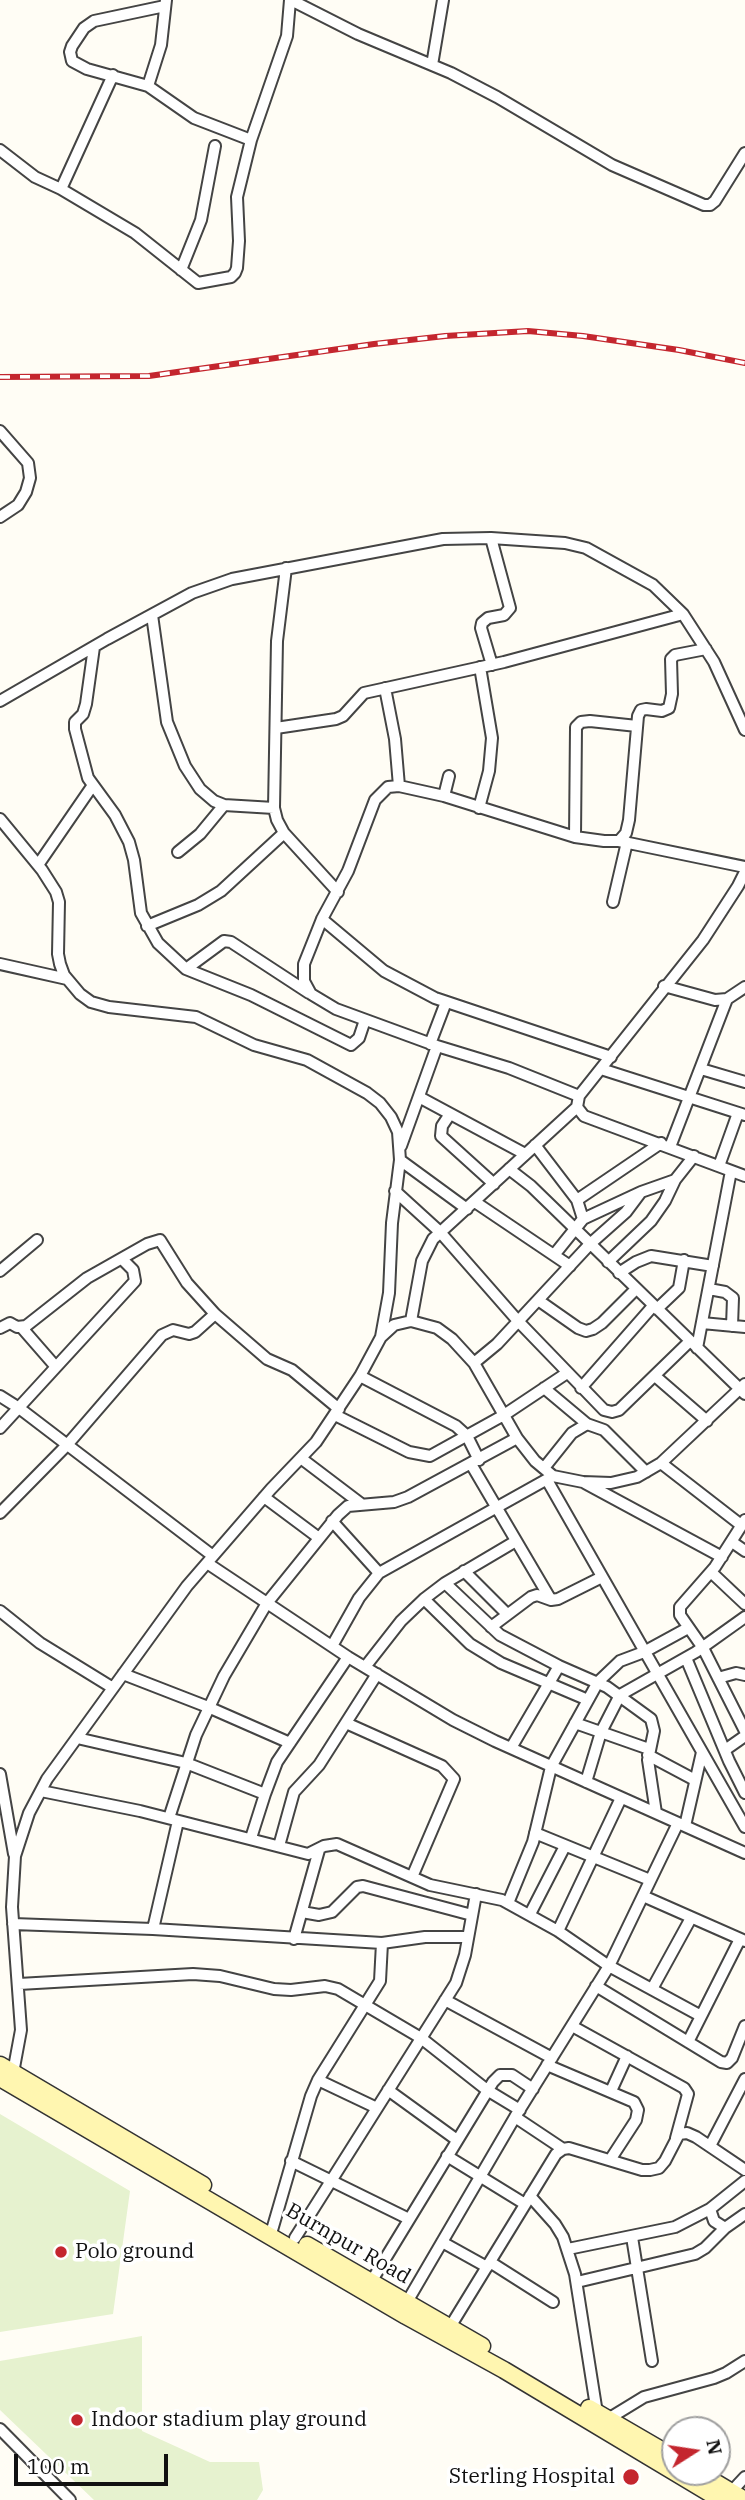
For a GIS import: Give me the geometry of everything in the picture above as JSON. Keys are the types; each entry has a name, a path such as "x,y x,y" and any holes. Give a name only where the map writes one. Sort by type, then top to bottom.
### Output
{"street":[{"path":"0,150 34,177 61,189 135,233 198,283 226,279 235,273 239,241 236,205 251,140 287,36 290,0 497,97 612,165 704,205 715,201 744,158"},
{"path":"432,65 443,0"},
{"path":"148,86 159,55 166,3 104,17 84,28 72,46 72,61 87,69 148,86 194,118 251,140"},
{"path":"61,189 113,75"},
{"path":"181,270 201,219 215,146"},
{"path":"0,431 28,463 30,478 18,505 0,517"},
{"path":"479,808 489,771 492,738 481,628 488,618 504,615 510,608 491,538"},
{"path":"0,701 192,593 232,579 443,539 491,538 565,543 586,548 653,585 683,614 706,649 745,730"},
{"path":"286,568 277,641 274,808 284,833 338,891"},
{"path":"276,728 336,719 343,716 364,693 486,666 683,614"},
{"path":"152,615 167,722 184,766 200,789 224,805 274,808"},
{"path":"94,647 86,704 83,714 75,722 81,759 93,785 115,815 129,842 134,860 138,899 147,926 158,943 186,969 251,995 351,1045 359,1038 365,1020"},
{"path":"613,902 629,820 637,726 641,710 662,711 669,708 672,703 671,659 675,655 706,649"},
{"path":"386,688 395,739 399,786"},
{"path":"575,837 576,727 581,722 590,721 637,726"},
{"path":"444,796 449,776"},
{"path":"38,865 93,785"},
{"path":"311,994 304,981 304,964 322,919 338,891 375,800 388,787 399,786 444,796 575,837 623,842 745,869 742,887 578,1101 494,1184 440,1232 427,1248 422,1261 411,1321"},
{"path":"178,852 200,834 224,805"},
{"path":"0,819 57,892 60,923 58,954 67,979 91,1002 196,1017 254,1045 286,1053 324,1068 380,1103 398,1132 400,1155 471,1205 570,1266"},
{"path":"147,926 198,905 221,891 284,833"},
{"path":"322,919 384,971 446,1002 611,1057"},
{"path":"186,969 224,941 231,942 336,1009 434,1045 509,1068 578,1101 584,1116 745,1176"},
{"path":"0,964 67,979"},
{"path":"664,986 715,1000 727,999 745,987"},
{"path":"577,1200 666,1145 690,1098 727,999"},
{"path":"15,1856 29,1813 77,1738 187,1586 264,1497 302,1459 337,1412 381,1336 389,1293 391,1232 400,1155 446,1002"},
{"path":"601,1069 743,1114 719,1166"},
{"path":"701,1069 745,1082"},
{"path":"419,1097 525,1154"},
{"path":"450,1114 442,1126 441,1136 494,1184"},
{"path":"535,1145 577,1200 583,1219"},
{"path":"608,1262 651,1221 675,1180 694,1156"},
{"path":"509,1169 531,1186 655,1308 743,1389 661,1463 637,1477 611,1483 583,1482 548,1475"},
{"path":"395,1191 440,1232 581,1388 604,1410 612,1412 619,1410 694,1344 702,1323 731,1171"},
{"path":"554,1255 583,1219 641,1192 675,1180"},
{"path":"474,1363 518,1321 590,1244 626,1212 641,1192"},
{"path":"0,1271 37,1240"},
{"path":"22,1328 75,1287 147,1244 160,1240 187,1283 215,1314 267,1359 292,1370 337,1412 395,1446 419,1456 430,1456 442,1451 504,1415 567,1373"},
{"path":"619,1273 651,1255 713,1266"},
{"path":"0,1428 135,1282 133,1270 122,1259"},
{"path":"581,1388 655,1308 679,1288 684,1260"},
{"path":"538,1300 586,1331 602,1323 636,1289"},
{"path":"709,1289 725,1292 733,1298 732,1326"},
{"path":"0,1513 67,1445 162,1335 173,1330 189,1334 195,1332 215,1314"},
{"path":"381,1336 394,1325 411,1321 437,1328 452,1339 474,1363 517,1438 548,1475 602,1577 745,1827"},
{"path":"0,1328 10,1323 22,1328 56,1367"},
{"path":"702,1323 745,1327"},
{"path":"360,1376 444,1419 467,1436 475,1462 497,1508 551,1600"},
{"path":"655,1376 707,1421"},
{"path":"544,1388 587,1424 604,1430 646,1472"},
{"path":"0,1396 67,1445 267,1603 348,1657 453,1720 551,1767 745,1853"},
{"path":"332,1646 359,1598 379,1573 497,1508 548,1475 572,1433 587,1424"},
{"path":"153,1928 186,1763 208,1707 267,1603 332,1521 348,1506 394,1502 408,1497 517,1438"},
{"path":"302,1459 360,1503"},
{"path":"661,1463 743,1523 722,1557 680,1608 680,1615 703,1648 744,1737 724,1750"},
{"path":"583,1482 722,1557"},
{"path":"264,1497 318,1538"},
{"path":"332,1521 379,1573"},
{"path":"365,1667 401,1622 424,1599 445,1583 516,1541"},
{"path":"732,1542 745,1551"},
{"path":"464,1572 507,1615"},
{"path":"710,1572 745,1604"},
{"path":"491,1627 531,1597 537,1595 551,1600 566,1596 602,1577"},
{"path":"445,1583 491,1627 516,1644 598,1682 651,1719 654,1731 649,1752 656,1813"},
{"path":"424,1599 470,1644 501,1663 588,1700"},
{"path":"0,1611 40,1643 113,1688"},
{"path":"586,1782 601,1732 620,1695 703,1648 745,1617"},
{"path":"508,1903 535,1833 551,1767 598,1682 620,1661 644,1652 688,1628"},
{"path":"251,1838 277,1762 348,1657"},
{"path":"686,1658 745,1793"},
{"path":"511,1748 559,1665"},
{"path":"718,1678 736,1673 745,1675"},
{"path":"123,1674 290,1742"},
{"path":"279,1846 294,1792 319,1765 377,1674"},
{"path":"346,1723 442,1766 454,1779 412,1877"},
{"path":"575,1723 649,1752 695,1780"},
{"path":"77,1738 186,1763 265,1794"},
{"path":"407,2302 517,2114 609,1966 650,1880 682,1825 702,1752"},
{"path":"0,1774 15,1856 12,1907 22,2030 4,2072 273,2232 406,2316 732,2497"},
{"path":"41,1791 251,1838 308,1854 324,1846 337,1844 442,1889 488,1895 530,1914 609,1966 701,2016"},
{"path":"558,1931 621,1798"},
{"path":"535,1833 650,1880"},
{"path":"530,1914 565,1846"},
{"path":"294,1939 319,1850"},
{"path":"302,1912 319,1915 332,1912 357,1887 363,1886 472,1915"},
{"path":"295,2238 445,2000 461,1970 476,1894"},
{"path":"643,1896 742,1940 688,2042"},
{"path":"652,1990 691,1918"},
{"path":"13,1924 153,1928 382,1943 425,1937 468,1937"},
{"path":"273,2232 304,2114 318,2080 380,1982 382,1943"},
{"path":"19,1984 193,1974 220,1976 274,1989 325,1986 338,1989 421,2038 563,2149"},
{"path":"596,1986 721,2062 727,2063 732,2058 745,2026"},
{"path":"445,2000 550,2061 634,2102 638,2110 636,2120 610,2160"},
{"path":"450,2327 556,2154 569,2148 642,2170 659,2168 676,2138 688,2094 684,2088 572,2026"},
{"path":"611,2091 627,2056"},
{"path":"732,2058 745,2064"},
{"path":"371,2282 488,2090 500,2075 512,2076 533,2089"},
{"path":"710,2146 745,2079"},
{"path":"318,2080 377,2108"},
{"path":"388,2090 457,2140"},
{"path":"676,2138 687,2133 745,2170"},
{"path":"447,2156 527,2200 555,2224 568,2249 577,2282 603,2416 644,2397 714,2378 745,2361"},
{"path":"291,2161 409,2219"},
{"path":"568,2249 675,2227 710,2209 745,2181"},
{"path":"710,2209 714,2221 725,2228"},
{"path":"577,2282 695,2254 745,2214"},
{"name":"Burnpur Road","path":"273,2232 295,2238 661,2451"},
{"path":"632,2236 652,2361"},
{"path":"442,2242 489,2264 553,2302"},
{"path":"0,2429 70,2500"},
{"path":"732,2497 745,2477"},
{"path":"717,2486 732,2497"}],"green space":[{"name":"Polo ground","path":"0,2114 130,2191 113,2314 0,2332"},
{"name":"Indoor stadium play ground","path":"142,2336 142,2431 210,2462 259,2462 263,2490 257,2500 94,2500 0,2410 0,2361"}],"railway":[{"path":"0,377 149,376 374,344 528,331 679,350 745,363"}],"place":[{"name":"Polo ground","path":"61,2252"},
{"name":"Indoor stadium play ground","path":"77,2420"},
{"name":"Sterling Hospital","path":"631,2477"}]}
